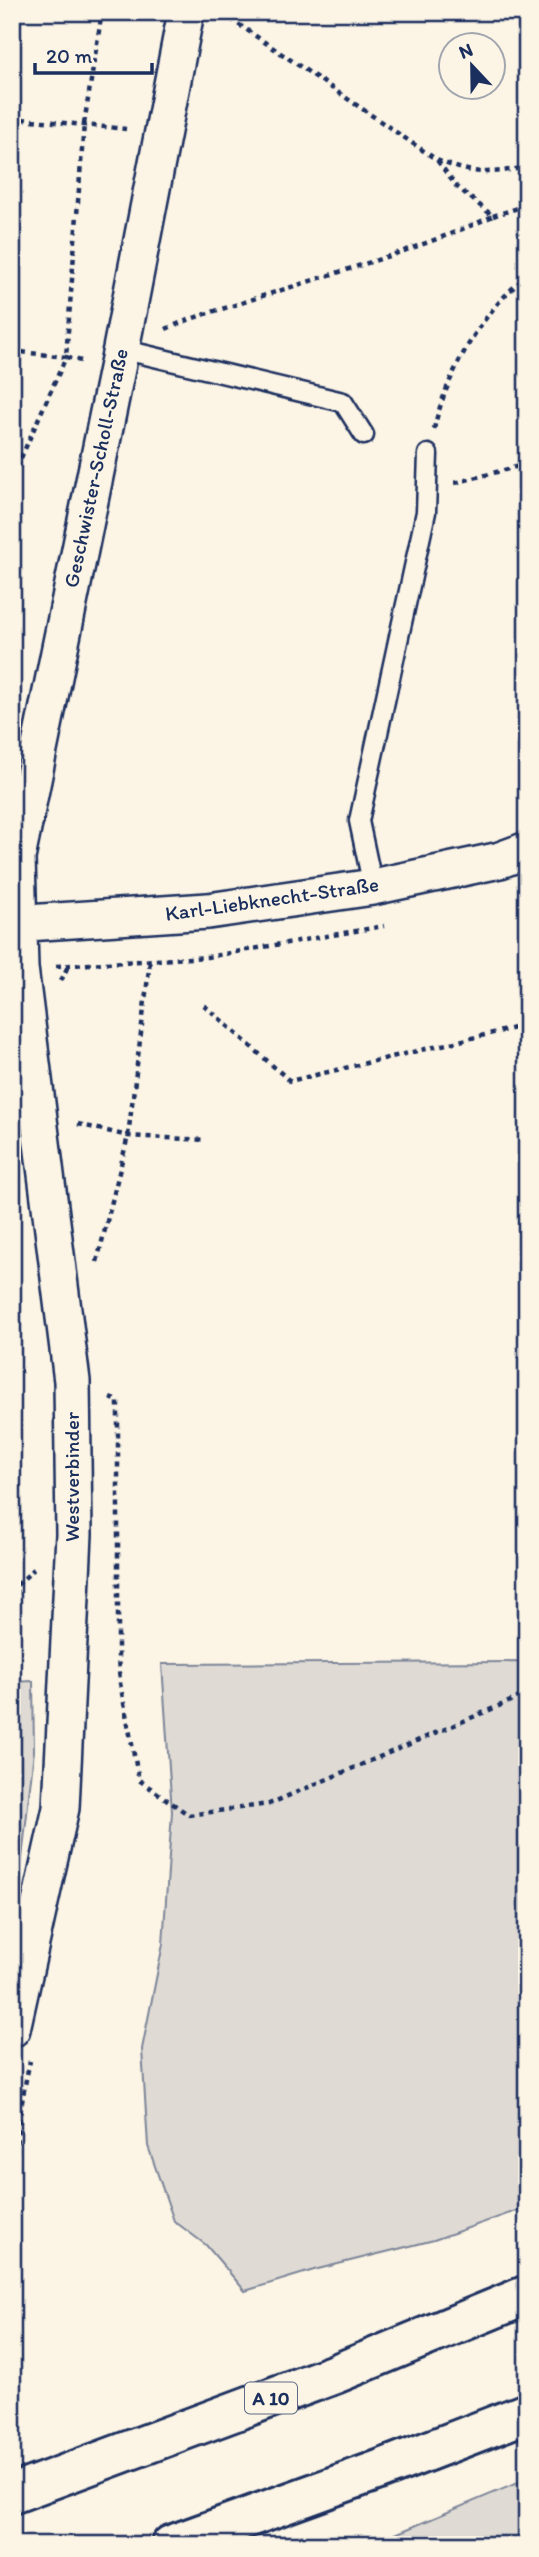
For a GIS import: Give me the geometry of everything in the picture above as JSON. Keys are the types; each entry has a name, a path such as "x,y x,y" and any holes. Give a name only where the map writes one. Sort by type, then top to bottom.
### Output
{"highway":[{"name":"A 10","path":"12,2494 335,2374 527,2295"},
{"path":"171,2545 527,2413"}],"street":[{"name":"Geschwister-Scholl-Straße","path":"16,924 16,858 121,349 186,12"},
{"name":"Karl-Liebknecht-Straße","path":"16,924 208,911 373,887 500,860 527,850"},
{"name":"Westverbinder","path":"12,2029 61,1808 74,1534 72,1381 16,924"}],"lane":[{"path":"121,349 343,402 364,435"},
{"path":"373,887 359,821 426,512 428,454"}],"path":[{"path":"12,478 65,357 84,124 102,12"},
{"path":"221,12 437,160 459,170 491,174 527,167"},
{"path":"12,118 162,133"},
{"path":"437,160 456,186 493,216"},
{"path":"12,352 65,357 90,364 178,324 312,279 368,264 527,205"},
{"path":"428,454 452,373 498,304 527,276"},
{"path":"427,491 527,464"},
{"path":"96,1265 128,1136 150,961"},
{"path":"204,1005 290,1082 527,1025"},
{"path":"77,1123 128,1136 206,1140"},
{"path":"72,1381 118,1401 120,1683 139,1780 189,1815 269,1804 527,1694"},
{"path":"12,1715 17,1585 74,1534"},
{"path":"12,2404 15,2545"}],"shaded area":[{"path":"527,1662 527,2207 434,2240 314,2270 245,2291 206,2245 174,2221 148,2146 142,2049 163,1944 172,1812 162,1664"},
{"path":"33,1681 34,1751 16,1912 12,1921 12,1682"},
{"path":"527,2479 527,2545 369,2545"}]}
